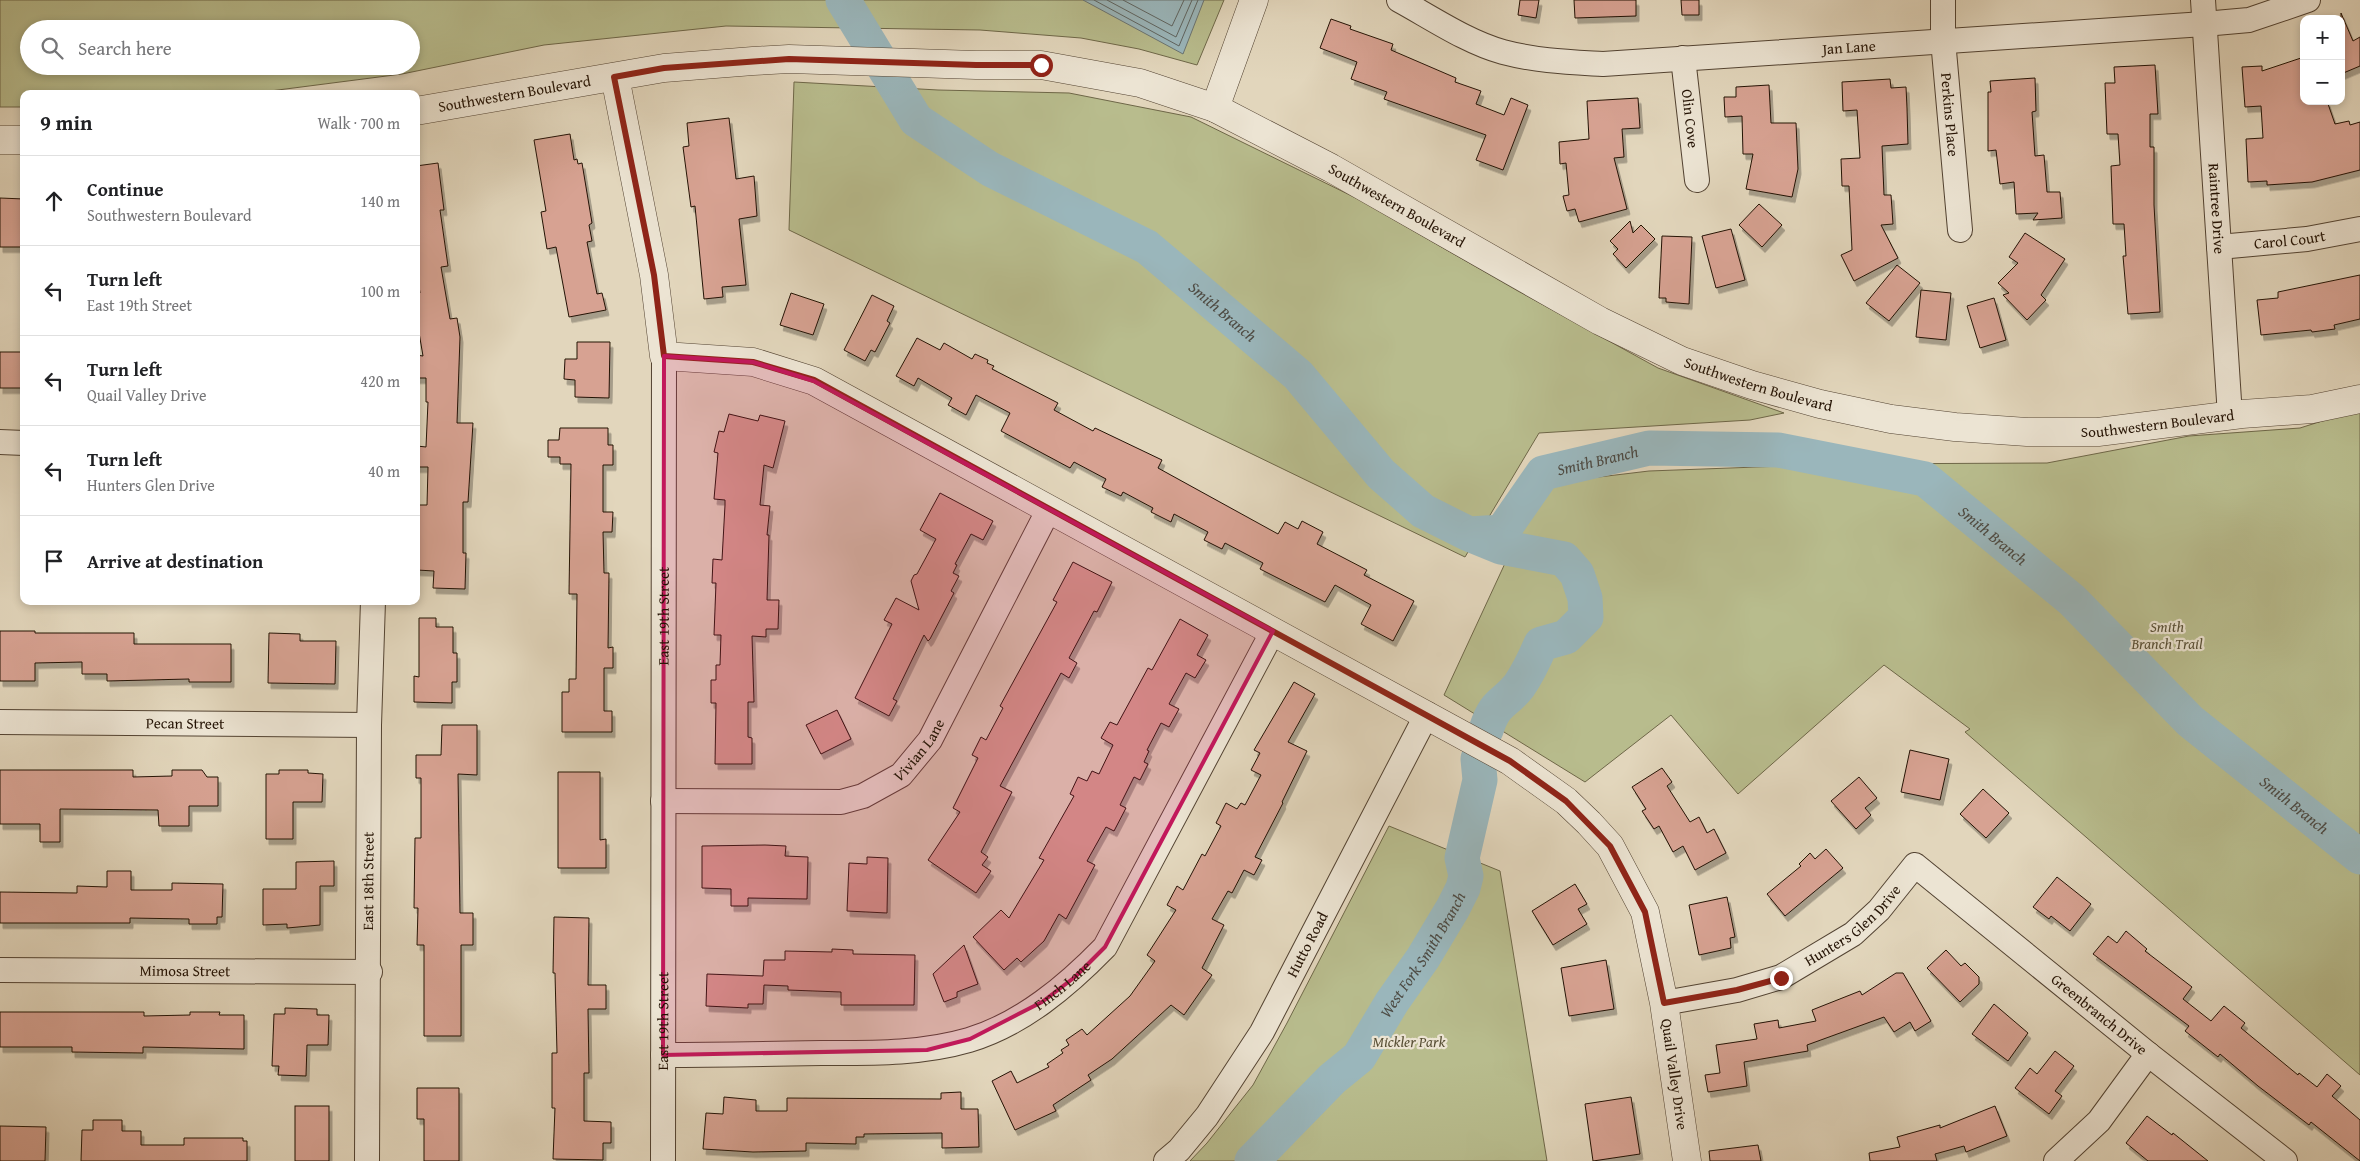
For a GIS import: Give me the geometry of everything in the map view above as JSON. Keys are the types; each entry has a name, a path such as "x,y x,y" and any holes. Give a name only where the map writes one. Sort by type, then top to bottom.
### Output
{"street":[{"path":"1215,108 1254,0"},
{"name":"Jan Lane","path":"1399,0 1502,51 1548,61 1603,64 2249,20 2308,0"},
{"name":"Perkins Place","path":"1942,0 1960,230"},
{"name":"Raintree Drive","path":"2203,0 2230,416"},
{"name":"Olin Cove","path":"1683,58 1697,180"},
{"name":"Southwestern Boulevard","path":"420,111 664,68 789,59 976,65 1041,65 1140,83 1215,108 1331,168 1600,321 1682,360 1752,385 1820,404 1891,419 1955,427 2027,432 2098,432 2230,416 2312,409 2360,399"},
{"name":"East 19th Street","path":"614,77 654,275 664,356 663,1161"},
{"path":"0,140 20,140"},
{"name":"Carol Court","path":"2219,247 2307,239 2360,229"},
{"name":"Quail Valley Drive","path":"664,356 753,362 814,380 1427,714 1510,761 1566,801 1610,846 1645,912 1664,1003 1687,1161"},
{"path":"0,442 20,443"},
{"name":"Vivian Lane","path":"663,801 841,802 863,796 901,775 930,740 1049,509"},
{"name":"East 18th Street","path":"367,1161 370,972 370,725 373,605"},
{"name":"Finch Lane","path":"663,1055 883,1053 928,1050 970,1039 1011,1021 1042,1002 1075,977 1105,946 1273,631"},
{"name":"Hutto Road","path":"1166,1161 1179,1150 1207,1116 1262,1032 1427,714"},
{"name":"Pecan Street","path":"0,722 370,725"},
{"name":"Hunters Glen Drive","path":"1664,1003 1737,990 1781,978 1853,934 1878,910 1915,865"},
{"name":"Greenbranch Drive","path":"1915,865 2148,1054 2285,1161"},
{"name":"Mimosa Street","path":"0,970 370,972"},
{"path":"2056,1161 2098,1121 2148,1054"}],"highlighted area":[{"path":"664,356 753,362 814,381 1273,631 1105,947 1075,977 1042,1002 970,1039 927,1050 663,1055"}],"green space":[{"path":"0,0 1224,0 1197,65 1139,49 1081,38 980,30 726,26 544,45 420,70 420,20 20,20 20,75 394,75 278,90 20,90 20,107 0,107"},
{"path":"794,82 938,90 1069,93 1191,117 1360,200 1518,291 1658,368 1784,413 1750,420 1539,433 1465,557 789,230"},
{"name":"Smith Branch Trail","path":"2360,409 2360,1075 1965,732 1970,729 1884,665 1738,794 1671,715 1585,782 1444,695 1539,490 1574,480 1649,471 1838,464 2047,463 2189,436 2300,428"},
{"name":"Mickler Park","path":"1389,826 1500,871 1547,1161 1190,1161 1207,1143 1253,1085"}],"water":[{"path":"1083,0 1204,0 1183,54"}],"building":[{"path":"1520,0 1539,0 1536,18 1518,15"},
{"path":"1574,0 1636,0 1636,16 1575,18"},
{"path":"1681,0 1699,0 1699,15 1682,15"},
{"path":"1331,19 1351,26 1350,29 1393,44 1391,50 1456,78 1455,82 1481,91 1476,104 1504,115 1511,98 1528,105 1503,170 1476,160 1486,135 1384,99 1387,92 1351,79 1357,62 1320,48"},
{"path":"2345,22 2353,41 2360,37 2360,66 2345,72"},
{"path":"2300,58 2300,105 2328,105 2335,124 2349,121 2350,125 2360,122 2360,170 2312,182 2267,185 2267,181 2248,182 2246,139 2263,138 2261,106 2245,107 2242,67 2262,66 2262,71"},
{"path":"2155,65 2158,114 2150,114 2150,147 2154,147 2154,205 2160,312 2128,314 2123,256 2126,256 2124,224 2113,224 2111,166 2120,165 2118,134 2107,134 2105,83 2115,83 2114,67"},
{"path":"2035,78 2036,111 2032,112 2035,156 2044,155 2047,192 2060,192 2062,218 2033,220 2038,213 2016,214 2014,182 2000,184 1996,150 1988,151 1988,92 1991,92 1990,81"},
{"path":"1890,79 1891,88 1906,87 1907,108 1908,144 1882,146 1884,195 1891,195 1893,224 1881,225 1898,258 1854,281 1841,255 1852,250 1849,186 1842,186 1841,159 1860,158 1857,110 1843,111 1842,82"},
{"path":"1769,85 1771,123 1796,123 1798,169 1792,197 1746,189 1753,154 1743,154 1742,116 1725,117 1724,97 1736,97 1736,87"},
{"path":"1638,98 1640,128 1622,129 1624,157 1614,158 1627,209 1579,222 1575,209 1567,211 1563,196 1569,195 1566,163 1560,164 1559,142 1589,139 1587,101"},
{"path":"729,118 736,179 754,176 757,216 739,219 746,285 722,287 723,297 704,299 695,206 691,207 683,147 689,146 687,123"},
{"path":"570,134 574,160 577,159 578,164 582,163 592,223 589,225 592,241 587,242 597,294 602,293 606,310 569,317 556,247 547,249 541,212 546,211 534,140"},
{"path":"438,163 444,210 440,210 448,266 441,267 450,319 457,318 460,337 457,423 473,423 468,502 463,502 463,553 466,553 465,589 433,588 434,571 420,570 420,505 427,505 428,467 420,467 420,446 426,447 428,402 426,402 426,378 420,378 420,356 423,356 420,338 420,165"},
{"path":"0,198 20,199 20,247 0,247"},
{"path":"1759,204 1782,225 1762,247 1739,225"},
{"path":"1630,221 1633,233 1641,225 1655,239 1626,268 1613,254 1618,249 1610,241"},
{"path":"1731,229 1745,280 1716,288 1702,236"},
{"path":"2025,233 2065,259 2041,295 2046,300 2027,320 2003,295 2009,293 1998,283 2018,263 2009,257"},
{"path":"1662,236 1692,237 1689,304 1666,302 1666,298 1659,298"},
{"path":"1897,265 1920,283 1889,321 1866,303"},
{"path":"2360,275 2360,319 2334,325 2335,329 2261,335 2257,300 2278,298 2278,292"},
{"path":"1921,290 1951,293 1946,340 1916,337"},
{"path":"791,293 824,304 813,335 780,325"},
{"path":"872,295 894,306 887,321 890,323 875,352 871,350 865,361 844,350"},
{"path":"1994,298 2006,340 1980,348 1967,306"},
{"path":"917,338 940,350 944,343 972,359 975,354 988,360 987,363 994,366 992,369 1058,403 1054,410 1093,431 1095,428 1162,460 1158,468 1278,534 1285,522 1298,529 1302,521 1323,532 1317,544 1367,570 1364,575 1414,601 1393,641 1361,624 1371,605 1335,585 1325,602 1260,569 1263,563 1225,543 1222,549 1204,540 1208,532 1174,514 1171,522 1151,512 1153,508 1123,492 1121,496 1102,487 1106,479 1074,462 1070,468 1001,431 1010,413 976,395 966,415 948,405 952,398 918,378 914,386 896,376"},
{"path":"577,342 610,342 609,398 575,397 575,380 564,379 565,359 577,359"},
{"path":"0,352 20,352 20,388 0,388"},
{"path":"729,414 758,421 760,415 785,421 773,468 764,465 760,505 770,506 767,535 769,535 767,600 779,600 778,629 766,629 766,637 752,636 754,702 748,702 748,737 752,738 752,764 715,764 716,703 711,703 711,680 716,680 716,665 720,665 721,635 714,635 716,583 712,583 713,559 722,560 725,500 714,499 718,453 714,452 719,431 724,432"},
{"path":"560,428 608,428 608,445 613,445 613,465 603,465 603,512 613,512 612,532 603,532 604,573 609,573 608,648 613,647 613,668 604,668 604,711 612,711 612,732 562,732 562,692 569,692 569,679 576,679 577,594 569,594 571,464 560,464 560,457 548,457 548,440 559,440"},
{"path":"940,493 993,521 983,540 971,534 955,564 957,565 953,573 959,576 951,591 954,593 928,641 924,635 893,699 897,701 889,716 855,698 892,624 884,620 896,598 919,610 911,581 914,575 917,574 936,539 920,530"},
{"path":"1073,562 1112,582 1097,612 1094,611 1069,658 1077,663 1069,678 1061,673 1000,786 1012,792 981,852 988,857 982,865 991,871 976,893 928,860 960,812 953,808 978,758 972,755 981,737 986,740 1003,708 1000,706 1057,602 1053,600"},
{"path":"419,618 436,618 436,627 453,627 453,653 457,653 457,682 452,682 452,703 414,702 414,676 419,677"},
{"path":"1180,619 1208,635 1197,655 1206,660 1195,678 1186,673 1169,704 1179,709 1169,727 1161,723 1147,750 1149,751 1144,762 1148,764 1140,780 1134,777 1120,805 1126,808 1114,831 1106,827 1087,861 1095,865 1066,919 1059,914 1044,941 1021,962 1017,958 1004,970 973,937 1001,910 1009,918 1044,860 1039,858 1074,796 1070,794 1078,777 1087,781 1092,771 1099,774 1113,745 1101,738 1110,722 1117,725 1148,668 1152,670"},
{"path":"0,631 134,633 134,644 231,644 231,682 189,682 189,679 107,681 107,674 82,674 82,662 35,663 35,681 0,681"},
{"path":"269,633 300,634 300,641 336,641 335,684 268,683"},
{"path":"1294,682 1315,694 1288,742 1307,751 1255,857 1262,860 1254,875 1244,870 1232,893 1228,891 1212,919 1224,925 1202,968 1212,975 1184,1015 1171,1005 1112,1059 1088,1075 1091,1080 1053,1105 1056,1111 1015,1130 992,1081 1011,1071 1017,1083 1049,1067 1047,1064 1063,1053 1061,1050 1069,1045 1066,1040 1082,1029 1087,1035 1130,996 1155,961 1147,955 1176,910 1167,905 1177,886 1183,890 1202,854 1205,856 1221,826 1216,823 1226,803 1237,809 1241,803 1245,805 1261,775 1251,770 1260,753 1254,750"},
{"path":"837,710 851,739 821,754 806,725"},
{"path":"442,725 477,725 477,775 458,774 460,913 473,913 473,945 461,945 461,1036 424,1036 424,945 417,945 418,908 414,908 415,838 421,838 421,778 416,778 416,755 441,755"},
{"path":"1910,750 1949,759 1940,800 1901,792"},
{"path":"1662,768 1672,782 1667,786 1690,822 1699,817 1707,833 1714,829 1726,853 1695,870 1683,846 1673,852 1659,826 1654,829 1642,811 1646,809 1632,787"},
{"path":"0,770 133,770 133,777 172,776 172,770 202,770 207,777 218,777 218,806 189,806 189,826 159,826 158,810 60,809 60,842 40,842 40,824 0,824"},
{"path":"279,770 308,770 308,773 323,774 322,802 293,802 293,839 266,839 266,774 279,774"},
{"path":"558,772 600,772 600,840 606,839 606,868 558,868"},
{"path":"1859,777 1877,798 1865,808 1871,815 1856,829 1831,801"},
{"path":"1983,789 2009,813 1986,838 1960,814"},
{"path":"702,846 786,846 785,856 808,857 807,899 748,898 748,906 731,906 731,889 702,888"},
{"path":"1826,849 1843,868 1785,916 1767,894 1801,866 1799,864 1810,853 1815,859"},
{"path":"867,857 888,858 887,913 847,911 849,863 867,864"},
{"path":"334,861 334,886 320,886 320,925 287,928 287,924 263,925 263,889 296,889 296,862"},
{"path":"107,871 131,871 131,890 172,890 172,883 223,884 222,917 217,917 217,924 189,924 189,919 130,918 130,923 0,923 0,892 77,893 77,886 107,887"},
{"path":"2057,877 2091,904 2070,931 2051,916 2049,919 2033,907"},
{"path":"1575,884 1587,904 1578,909 1587,924 1553,945 1532,911"},
{"path":"1727,897 1735,937 1730,938 1731,948 1699,955 1689,905"},
{"path":"554,917 589,918 588,985 606,985 606,1009 588,1009 589,1073 584,1073 584,1121 611,1122 611,1143 603,1143 603,1160 553,1159 555,1108 552,1108 552,1053 557,1053 555,973 553,973"},
{"path":"2126,931 2147,949 2145,951 2192,987 2183,999 2211,1021 2224,1006 2245,1023 2241,1028 2298,1075 2299,1073 2317,1087 2327,1074 2341,1086 2332,1096 2360,1120 2360,1161 2311,1122 2309,1125 2220,1054 2218,1057 2185,1031 2189,1026 2093,954 2108,936 2117,943"},
{"path":"964,945 978,984 957,992 957,997 944,1002 933,974"},
{"path":"832,949 853,950 853,954 915,955 914,1005 841,1005 841,992 788,990 788,986 764,985 763,1004 748,1004 748,1008 706,1006 707,974 763,976 764,960 785,960 785,951 832,952"},
{"path":"1946,950 1961,966 1965,963 1979,977 1979,984 1960,1002 1927,968"},
{"path":"1606,960 1614,1009 1569,1016 1561,968"},
{"path":"1896,973 1903,973 1931,1021 1915,1031 1910,1022 1894,1032 1884,1017 1807,1045 1808,1051 1744,1062 1747,1086 1708,1092 1705,1075 1720,1073 1716,1045 1757,1039 1754,1024 1778,1020 1779,1028 1816,1021 1812,1010 1860,991 1862,995"},
{"path":"1994,1004 2028,1033 2008,1061 1972,1034"},
{"path":"285,1008 317,1009 317,1015 329,1015 328,1045 307,1045 306,1076 278,1075 279,1066 272,1066 274,1014 285,1014"},
{"path":"0,1012 144,1012 144,1016 190,1015 190,1012 220,1012 219,1015 244,1015 244,1049 143,1047 143,1053 72,1052 72,1047 0,1047"},
{"path":"2055,1051 2074,1066 2055,1091 2062,1096 2049,1114 2015,1088 2030,1068 2037,1074"},
{"path":"417,1088 459,1088 459,1161 424,1161 424,1119 417,1119"},
{"path":"961,1092 961,1109 978,1109 979,1147 942,1148 942,1133 864,1134 864,1137 856,1137 856,1144 806,1143 806,1151 753,1152 703,1149 706,1113 723,1114 724,1097 756,1100 756,1111 787,1111 787,1098 941,1099 941,1093"},
{"path":"1631,1097 1640,1154 1593,1161 1585,1104"},
{"path":"295,1106 329,1106 329,1161 295,1161"},
{"path":"1995,1106 2007,1136 1966,1152 1964,1146 1935,1154 1937,1161 1870,1161 1869,1153 1900,1147 1897,1137 1940,1125 1940,1128"},
{"path":"2147,1116 2172,1135 2173,1133 2208,1161 2148,1161 2126,1143"},
{"path":"93,1120 122,1120 122,1131 141,1131 141,1145 184,1145 184,1138 243,1138 243,1141 247,1141 247,1161 81,1161 82,1130 93,1130"},
{"path":"0,1126 46,1127 45,1161 0,1161"},
{"path":"1758,1145 1761,1161 1710,1161 1709,1151"}],"waterway":[{"name":"Smith Branch","path":"843,0 916,120 990,169 1147,247 1298,375 1381,474 1423,511 1469,534 1502,532 1543,473 1649,448 1778,450 1925,479 2072,600 2190,721 2360,857"},
{"name":"West Fork Smith Branch","path":"1474,536 1501,547 1564,559 1577,574 1585,598 1586,617 1566,637 1541,644 1519,686 1496,709 1486,730"},
{"name":"West Fork Smith Branch","path":"1252,1161 1332,1079 1359,1057 1453,908 1463,888 1466,876 1462,858 1480,780 1478,759"}],"route":[{"path":"1041,65 976,65 789,59 664,68 614,77 654,275 664,356 753,362 814,380 1510,761 1566,801 1610,846 1645,912 1664,1003 1737,990 1781,978"}]}
